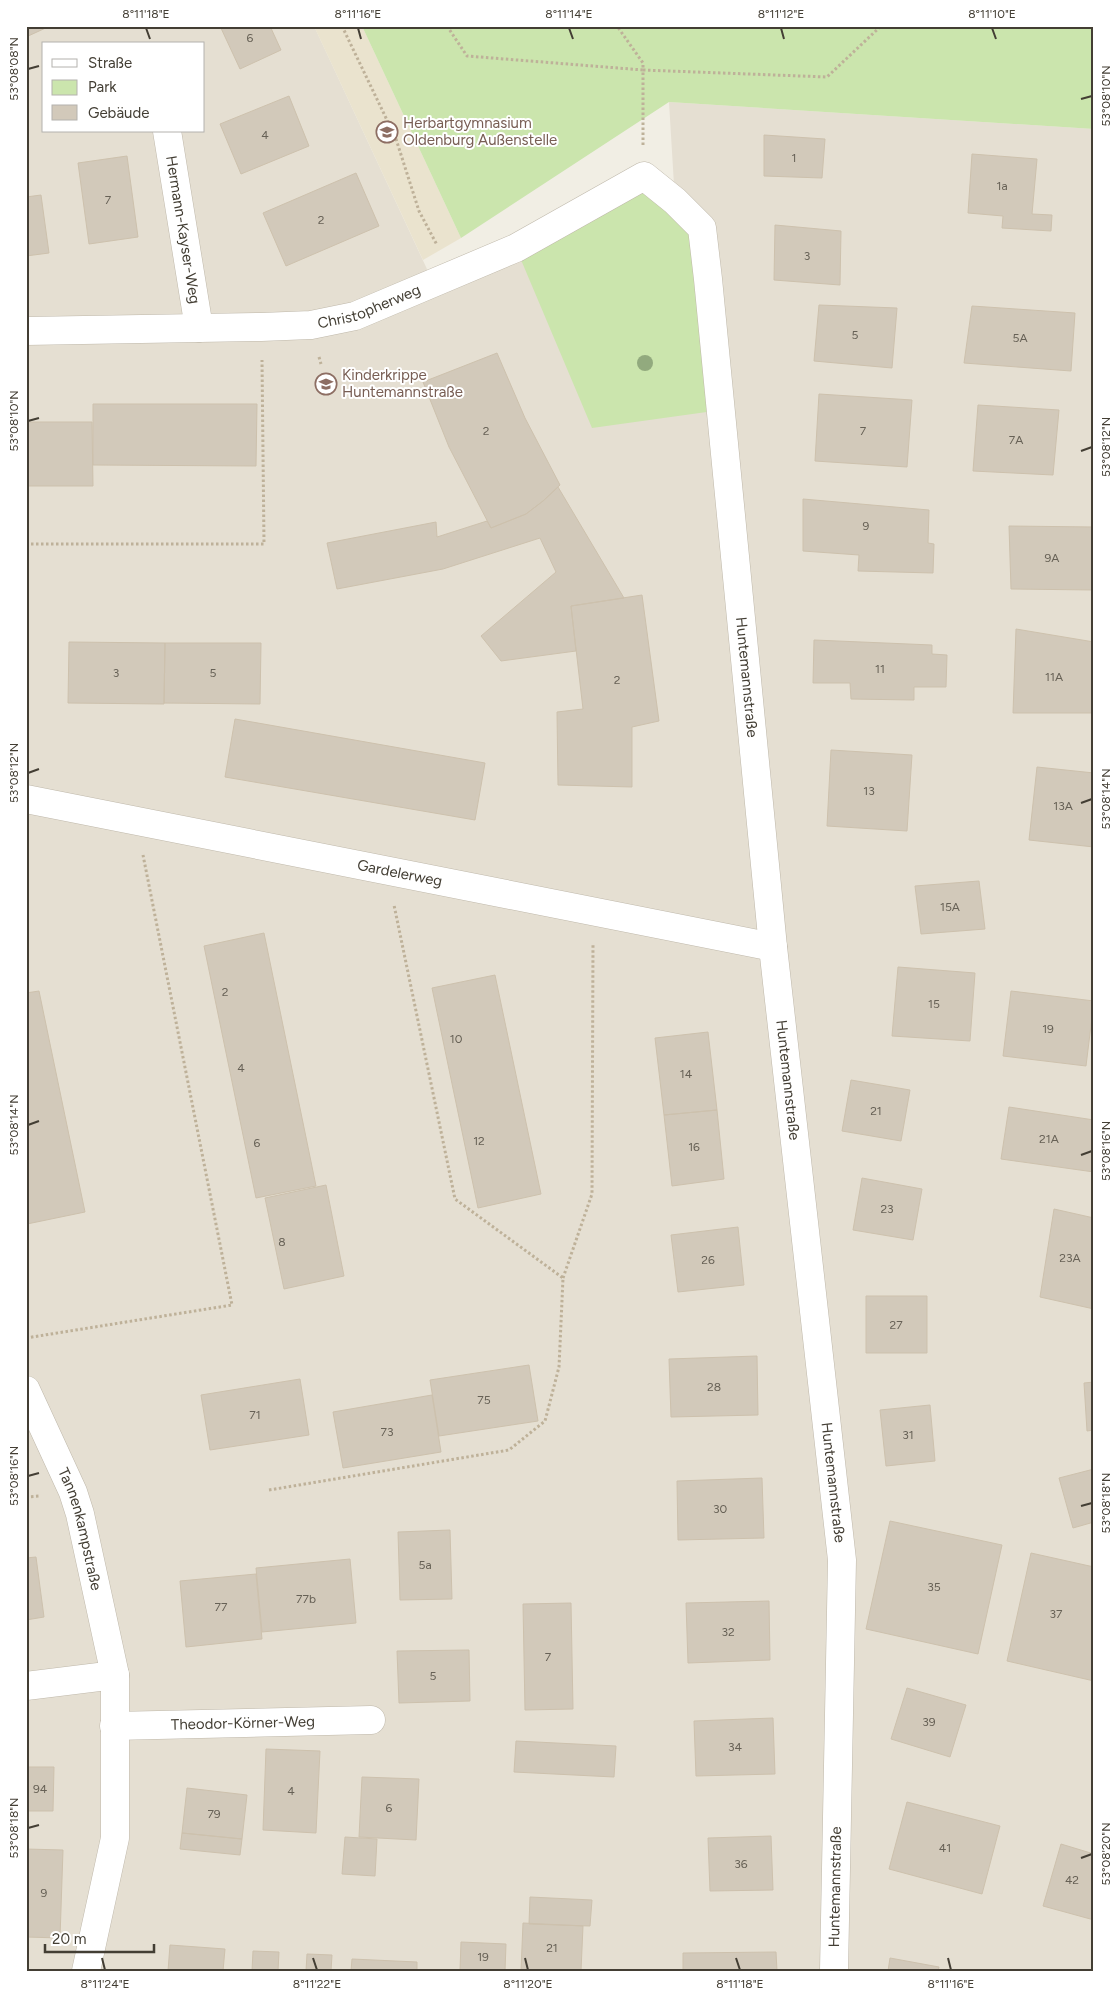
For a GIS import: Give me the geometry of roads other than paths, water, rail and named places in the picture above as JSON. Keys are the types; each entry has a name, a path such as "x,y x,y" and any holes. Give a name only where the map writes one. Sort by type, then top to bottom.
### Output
{"street":[{"name":"Hermann-Kayser-Weg","path":"167,132 199,328"},
{"name":"Christopherweg","path":"26,332 261,328 311,325 355,316 516,248 644,176"},
{"name":"Huntemannstraße","path":"644,176 702,228 708,279 772,948 842,1560 834,1971"},
{"name":"Gardelerweg","path":"26,799 772,948"},
{"name":"Tannenkampstraße","path":"26,1390 73,1492 80,1514 115,1675 115,1838 86,1971"},
{"path":"26,1686 115,1675"},
{"name":"Theodor-Körner-Weg","path":"114,1726 371,1720"}],"place":[{"name":"Herbartgymnasium Oldenburg Außenstelle","path":"387,132"},
{"name":"Kinderkrippe Huntemannstraße","path":"326,384"}]}
